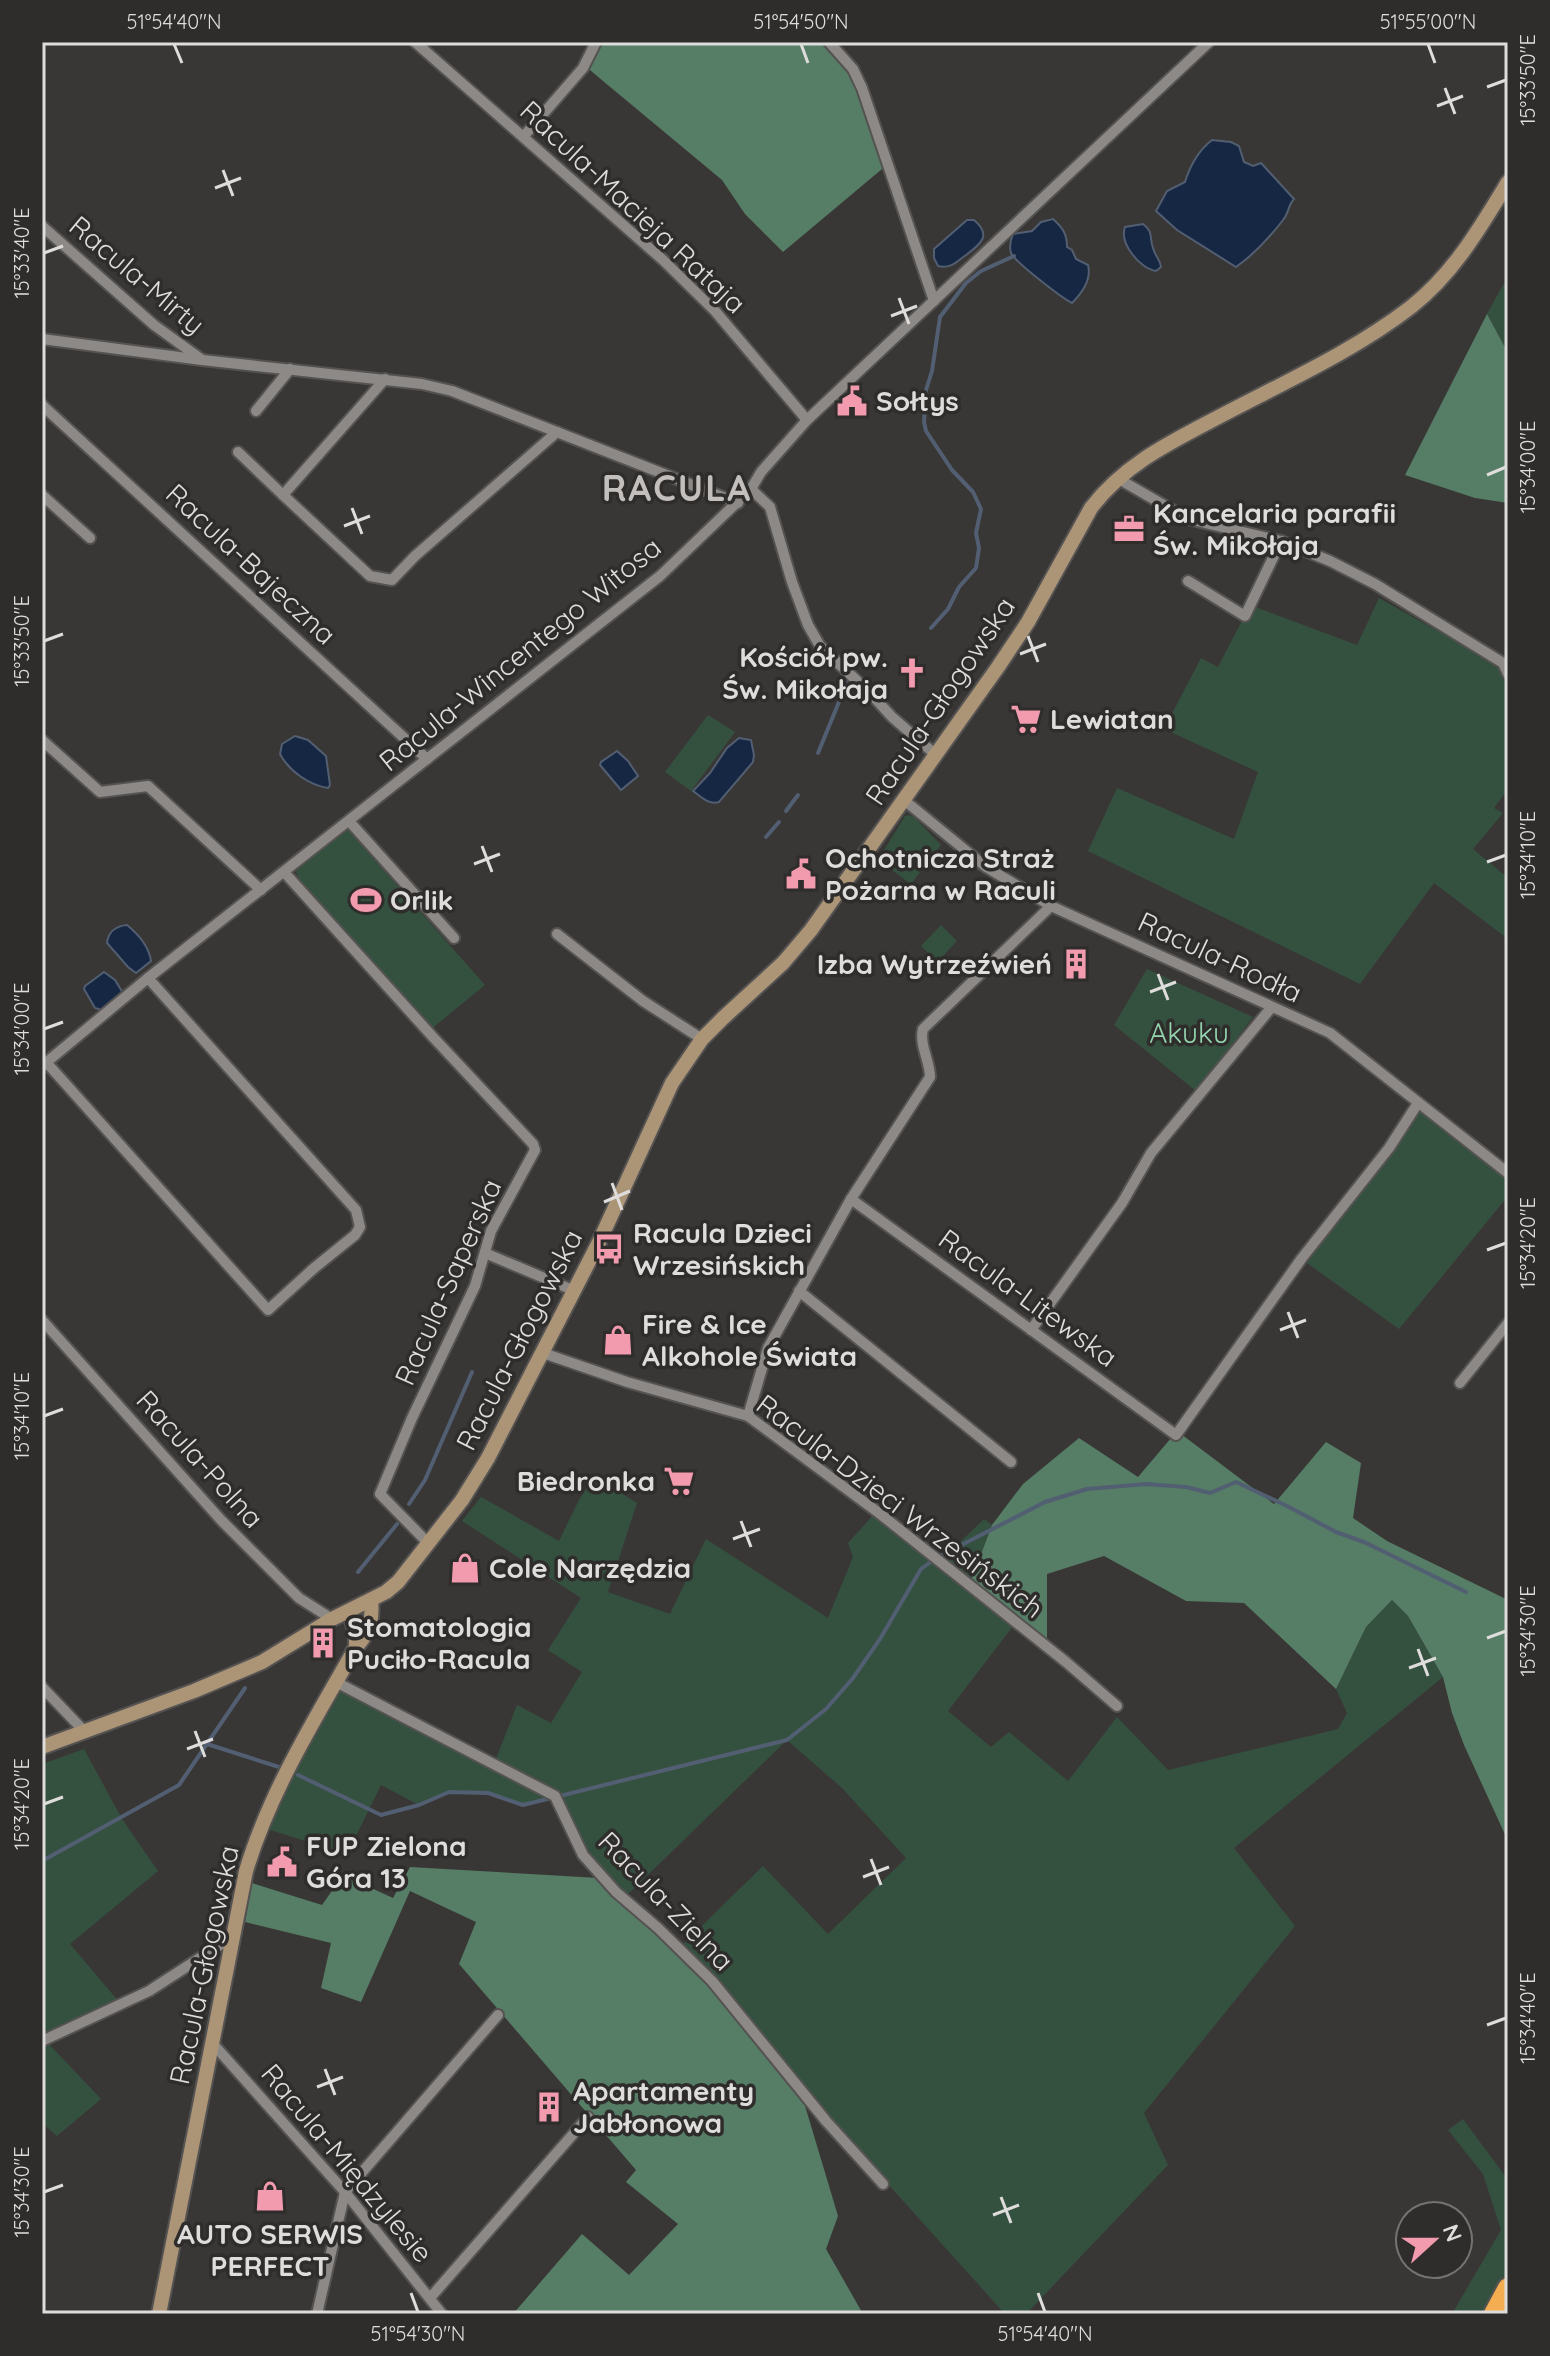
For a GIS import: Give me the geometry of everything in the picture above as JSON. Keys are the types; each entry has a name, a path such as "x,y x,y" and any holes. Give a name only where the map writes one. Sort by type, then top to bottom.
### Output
{"highway":[{"path":"1494,2314 1508,2288"}],"street":[{"name":"Racula-Macieja Rataja","path":"415,42 663,260 715,311 807,420"},
{"path":"524,136 583,68 596,42"},
{"path":"829,42 853,69 862,88 934,301"},
{"name":"Racula-Wincentego Witosa","path":"148,978 356,1210 360,1227 355,1235 268,1310 44,1064 148,978 660,576 738,503 807,420 1209,42"},
{"name":"Racula-Głogowska","path":"42,1747 194,1691 262,1662 398,1582 477,1478 575,1291 673,1081 702,1039 799,946 998,667 1027,623 1091,508 1117,478 1160,449 1372,334 1428,293 1459,258 1508,182"},
{"name":"Racula-Mirty","path":"42,226 154,325 202,360"},
{"path":"42,339 385,379 452,391 738,503"},
{"path":"256,411 290,369"},
{"path":"283,495 385,379"},
{"name":"Racula-Bajeczna","path":"42,405 427,759"},
{"path":"238,452 370,576 392,580 415,556 557,432"},
{"path":"1117,478 1188,519 1281,541 1330,561 1375,584 1506,663 1508,674"},
{"path":"751,489 770,507 792,582 808,625 820,646 892,717 936,755"},
{"path":"42,495 90,538"},
{"path":"1188,581 1245,616 1281,541"},
{"path":"42,740 100,792 148,786 261,890"},
{"name":"Racula-Rodła","path":"904,800 986,867 1051,906 1330,1033 1508,1173"},
{"path":"349,821 454,938"},
{"name":"Racula-Saperska","path":"284,872 534,1146 535,1153 491,1231 475,1286 412,1418 380,1494 429,1544"},
{"path":"748,1416 768,1348 851,1199 930,1077 921,1038 923,1029 1051,906"},
{"path":"557,934 643,1001 702,1039"},
{"path":"1031,1330 1122,1203 1151,1153 1271,1008"},
{"name":"Racula-Litewska","path":"851,1199 1176,1435 1302,1258 1389,1148 1418,1103"},
{"path":"485,1253 575,1291"},
{"path":"799,1291 1011,1462"},
{"name":"Racula-Polna","path":"42,1320 221,1520 299,1598 332,1619"},
{"path":"1460,1383 1508,1323"},
{"name":"Racula-Dzieci Wrzesińskich","path":"543,1353 627,1382 748,1416 879,1513 1117,1706"},
{"name":"Racula-Głogowska","path":"159,2314 246,1871 256,1838 300,1746 356,1647 367,1635 372,1622 371,1600"},
{"path":"349,1611 356,1633 356,1647"},
{"name":"Racula-Zielna","path":"336,1682 557,1799 583,1855 616,1892 712,1981 826,2121 883,2184"},
{"path":"42,1687 85,1732"},
{"path":"42,2041 149,1991 234,1936"},
{"path":"317,2314 345,2192 498,2015"},
{"name":"Racula-Międzylesie","path":"214,2045 345,2192 442,2314"},
{"path":"430,2298 588,2117"}],"green space":[{"path":"596,42 826,42 860,78 888,164 783,252 745,214 722,180 579,61"},
{"path":"1508,281 1508,353 1487,314"},
{"path":"1487,314 1508,353 1508,503 1475,498 1405,475"},
{"path":"1379,598 1498,668 1508,689 1508,789 1494,808 1503,813 1473,849 1508,878 1508,939 1434,883 1360,984 1088,851 1117,788 1234,839 1258,772 1164,729 1201,658 1218,667 1250,605 1357,645"},
{"path":"708,715 735,732 691,791 665,772"},
{"path":"909,815 941,845 911,884 878,860 905,816"},
{"path":"347,829 485,985 430,1030 304,889 296,872 300,865"},
{"path":"941,925 957,941 937,962 921,946"},
{"name":"Akuku","path":"1147,969 1253,1017 1196,1091 1114,1025"},
{"path":"1419,1110 1508,1178 1508,1196 1399,1329 1307,1263"},
{"path":"1177,1431 1274,1504 1326,1442 1361,1463 1353,1518 1387,1541 1508,1600 1508,1841 1464,1745 1443,1677 1408,1616 1392,1600 1366,1627 1336,1689 1244,1603 1186,1601 1104,1556 1047,1574 1047,1650 969,1586 992,1525 1023,1484 1079,1438 1138,1477"},
{"path":"594,1476 637,1503 608,1592 670,1614 706,1539 828,1618 853,1557 848,1543 876,1512 934,1559 953,1549 984,1519 992,1525 969,1586 1013,1626 948,1711 991,1747 1009,1732 1068,1781 1117,1717 1168,1770 1338,1729 1347,1713 1336,1689 1366,1627 1392,1600 1408,1616 1443,1677 1234,1848 1295,1926 1144,2113 1168,2165 1026,2314 1005,2314 677,1950 763,1866 828,1934 906,1858 842,1788 787,1740 622,1900 599,1878 555,1798 523,1805 488,1793 449,1792 419,1805 381,1785 347,1854 267,1829 283,1792 341,1691 492,1769 517,1705 551,1723 582,1672 548,1650 581,1598 462,1521 481,1497 559,1541"},
{"path":"84,1749 122,1819 158,1871 70,1944 120,2003 45,2040 101,2099 57,2136 42,2123 42,1764"},
{"path":"410,1867 599,1878 677,1950 800,2089 838,2216 826,2249 863,2314 513,2314 582,2234 629,2275 678,2224 626,2182 636,2170 459,1964 476,1922 410,1891 361,2002 321,1988 331,1943 245,1922 252,1883 322,1905 343,1875 393,1898"},
{"path":"1463,2119 1508,2180 1508,2314 1452,2314 1501,2230 1483,2174 1448,2130"}],"water":[{"path":"1212,140 1239,146 1244,162 1253,166 1261,163 1294,199 1273,233 1236,267 1177,230 1156,211 1167,191 1185,182 1196,159"},
{"path":"1053,219 1064,232 1067,247 1076,259 1088,265 1083,291 1072,303 1029,271 1010,251 1013,234 1032,231 1041,222"},
{"path":"967,220 974,220 982,230 980,243 953,264 938,266 934,249"},
{"path":"1143,224 1150,232 1161,267 1156,271 1144,266 1132,254 1125,240 1125,227"},
{"path":"295,736 308,740 326,756 328,788 294,771 280,754 282,744"},
{"path":"739,738 751,740 753,762 719,802 705,800 693,791 727,748"},
{"path":"617,751 638,776 621,790 600,765"},
{"path":"127,925 142,941 151,961 136,973 107,943 113,930"},
{"path":"104,972 115,980 123,993 102,1010 95,1008 84,989"}],"waterway":[{"path":"931,628 976,568 979,548 976,533 981,509 973,492 952,470 926,431 924,422 926,390 940,317 966,283 981,271 1014,256"},
{"path":"818,753 848,680"},
{"path":"786,811 798,795"},
{"path":"766,837 779,822"},
{"path":"409,1504 425,1480 472,1372"},
{"path":"940,1556 1045,1502 1087,1489 1146,1484 1186,1487 1210,1493 1236,1482 1466,1592"},
{"path":"358,1572 397,1524"},
{"path":"298,1775 381,1815 419,1805 449,1792 488,1793 523,1805 787,1740 826,1709 853,1678 921,1569 932,1561"},
{"path":"42,1861 179,1785 245,1688"},
{"path":"207,1744 282,1768"}],"place":[{"name":"Sołtys","path":"852,401"},
{"name":"Kancelaria parafii Św. Mikołaja","path":"1129,529"},
{"name":"Kościół pw. Św. Mikołaja","path":"912,673"},
{"name":"Lewiatan","path":"1026,719"},
{"name":"Ochotnicza Straż Pożarna w Raculi","path":"801,874"},
{"name":"Orlik","path":"366,900"},
{"name":"Izba Wytrzeźwień","path":"1076,964"},
{"name":"Racula Dzieci Wrzesińskich","path":"609,1249"},
{"name":"Fire & Ice Alkohole Świata","path":"618,1340"},
{"name":"Biedronka","path":"679,1481"},
{"name":"Cole Narzędzia","path":"465,1568"},
{"name":"Stomatologia Puciło-Racula","path":"323,1643"},
{"name":"FUP Zielona Góra 13","path":"282,1862"},
{"name":"Apartamenty Jabłonowa","path":"549,2107"},
{"name":"AUTO SERWIS PERFECT","path":"270,2196"}],"district":[{"name":"RACULA","path":"677,488"}]}
